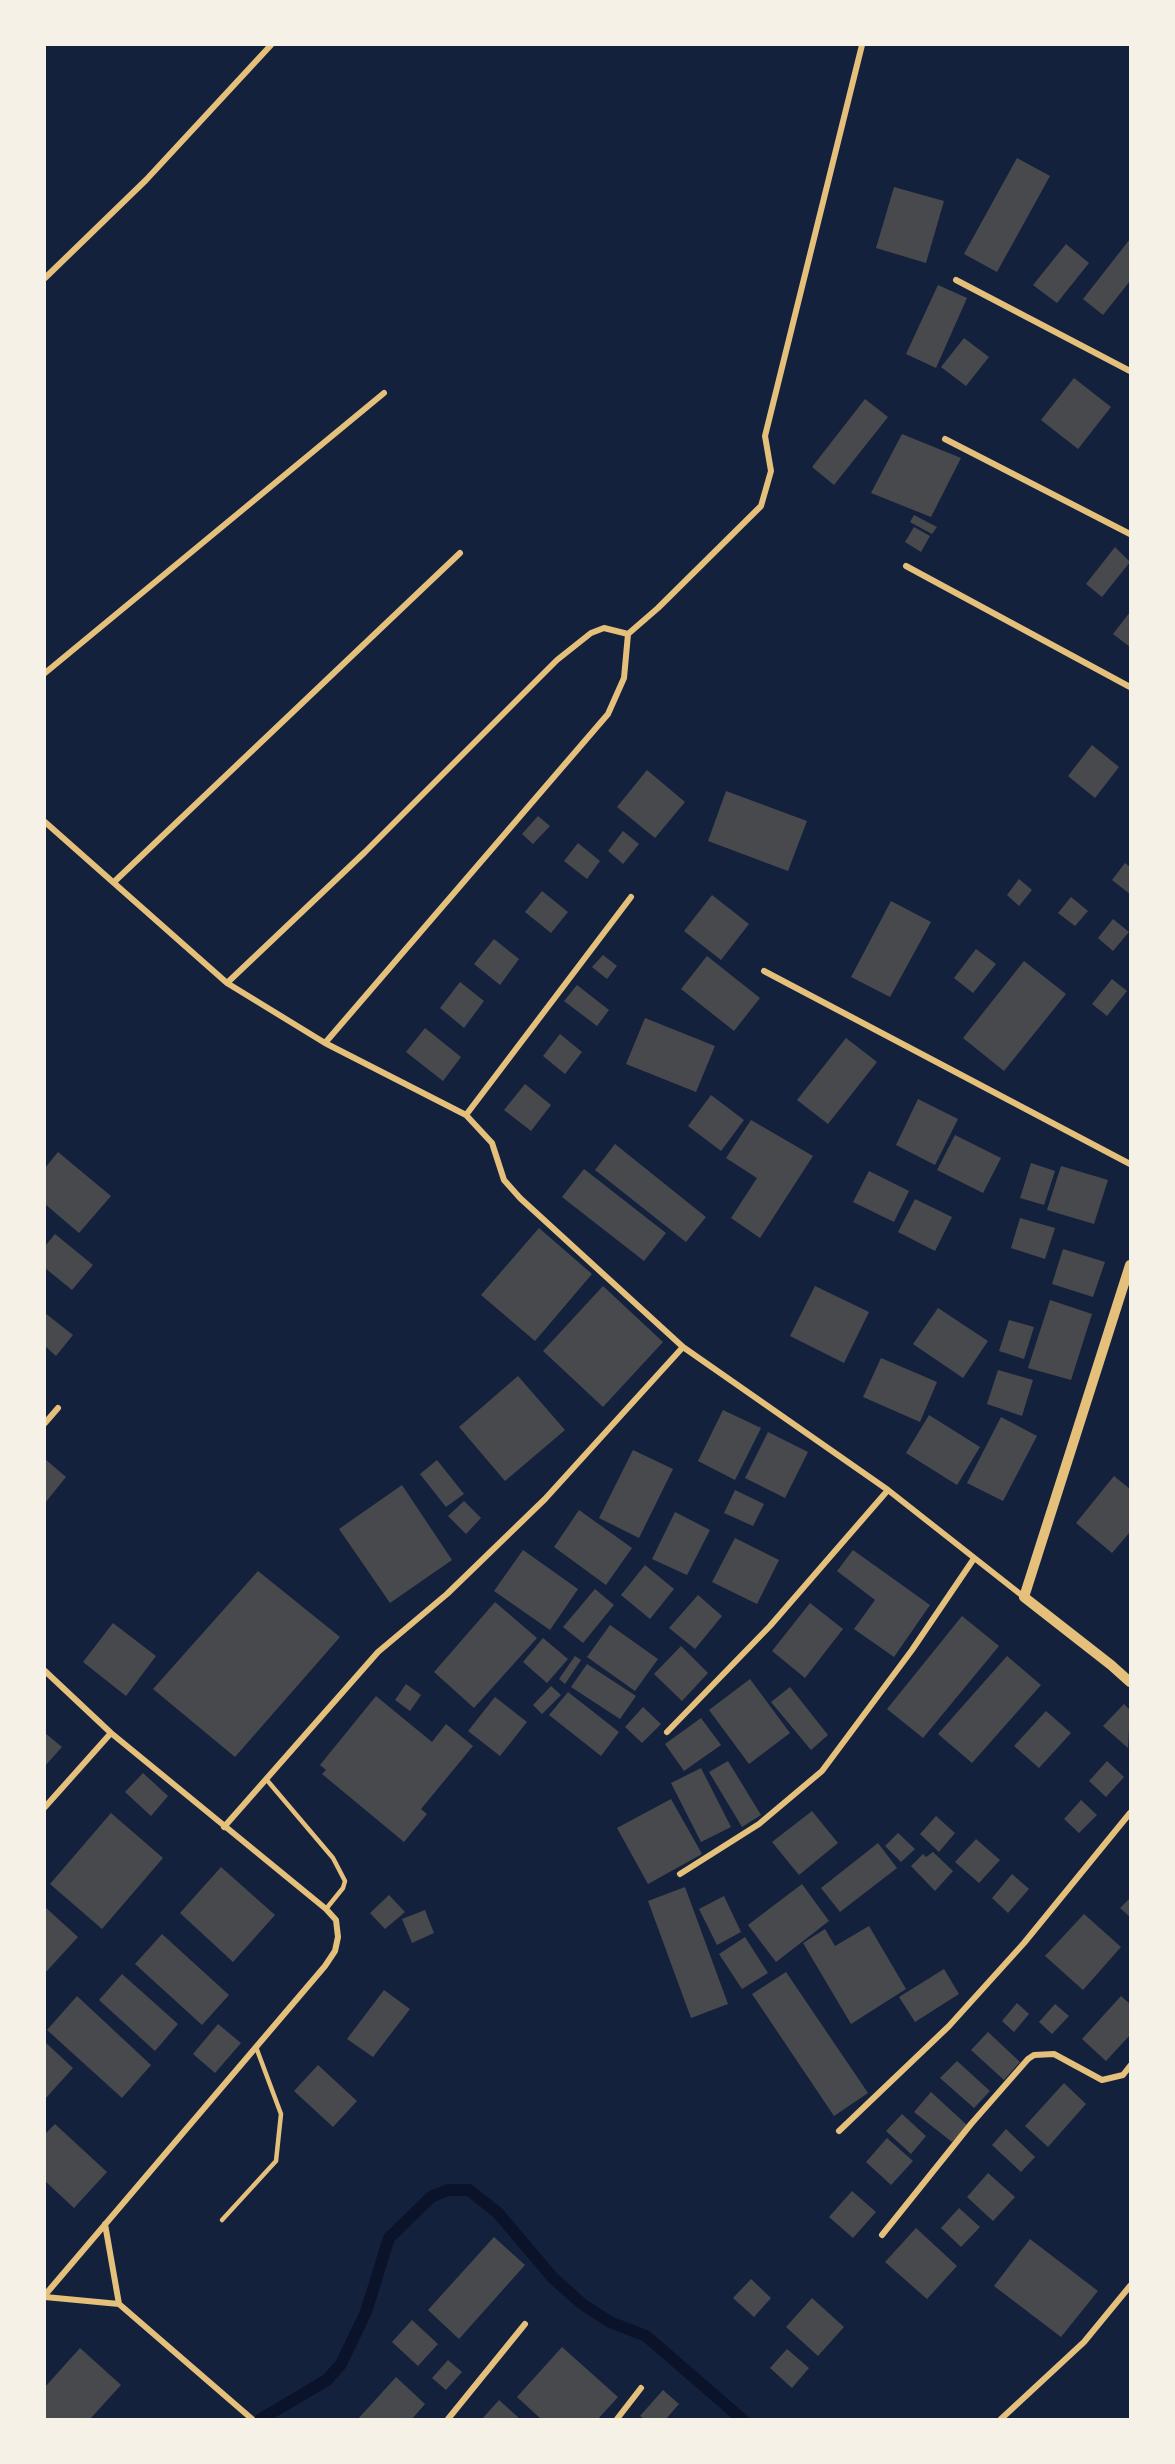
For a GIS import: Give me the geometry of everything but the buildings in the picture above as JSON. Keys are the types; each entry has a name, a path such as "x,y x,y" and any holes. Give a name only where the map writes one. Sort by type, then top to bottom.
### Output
{"street":[{"path":"45,278 146,180 271,45"},
{"path":"325,1043 608,714 624,678 628,634 658,608 761,506 771,471 765,436 862,45"},
{"path":"956,280 1130,371"},
{"path":"45,673 384,393"},
{"path":"945,438 1130,534"},
{"path":"114,882 460,553"},
{"path":"906,566 1130,687"},
{"path":"226,983 365,852 570,649 591,633 604,628 628,634"},
{"path":"45,822 226,983 325,1043 466,1115 479,1126 492,1143 504,1180 520,1198 682,1347 888,1490 973,1560 1111,1665 1130,1683"},
{"path":"466,1115 631,897"},
{"path":"764,971 1130,1164"},
{"path":"1024,1597 1130,1265"},
{"path":"224,1827 378,1652 447,1594 545,1499 682,1347"},
{"path":"45,1423 58,1408"},
{"path":"667,1732 770,1626 888,1490"},
{"path":"680,1874 759,1824 822,1771 872,1705 973,1560"},
{"path":"45,1671 111,1733 326,1909 336,1920 338,1937 335,1951 45,2296"},
{"path":"45,1807 111,1733"},
{"path":"839,2132 949,2026 1024,1943 1130,1814"},
{"path":"882,2235 1028,2059 1034,2055 1054,2054 1102,2080 1123,2075 1130,2066"},
{"path":"105,2224 118,2304"},
{"path":"1000,2419 1084,2342 1130,2286"},
{"path":"45,2296 118,2304 252,2419"},
{"path":"448,2419 525,2324"},
{"path":"617,2419 641,2388"}],"lane":[{"path":"266,1779 333,1858 345,1881 343,1888 326,1909"},
{"path":"222,2220 276,2161 281,2114 256,2047"}],"waterway":[{"path":"261,2419 327,2380 341,2364 366,2312 389,2238 431,2197 448,2190 469,2190 498,2213 553,2278 582,2304 610,2322 646,2336 742,2419"}]}
